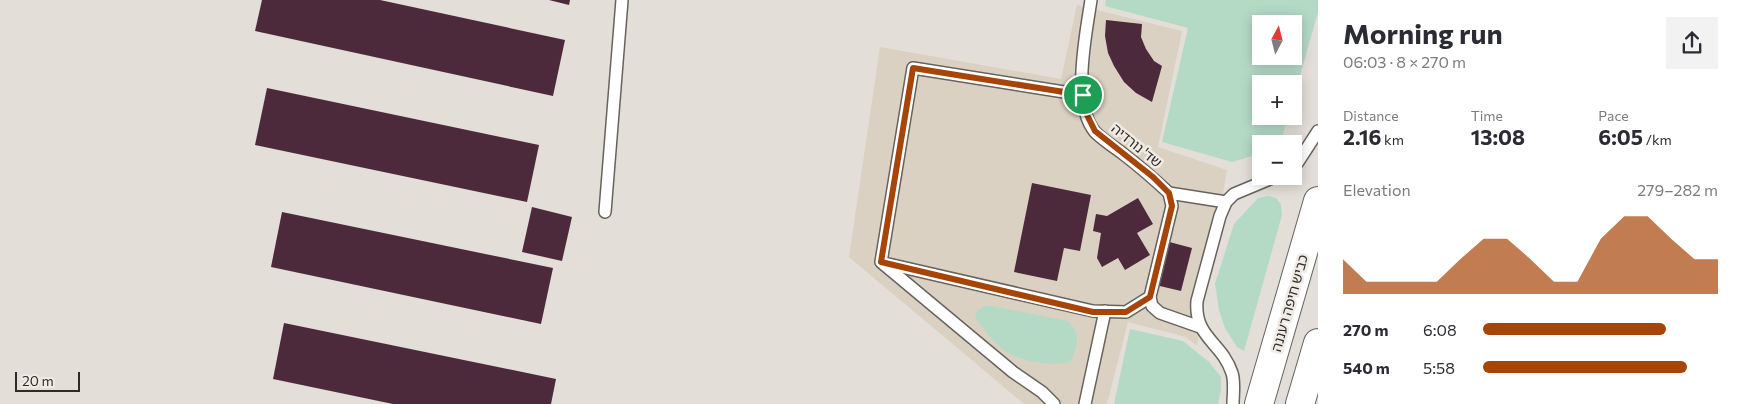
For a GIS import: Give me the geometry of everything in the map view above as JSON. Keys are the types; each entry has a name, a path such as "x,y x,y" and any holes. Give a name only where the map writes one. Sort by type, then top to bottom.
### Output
{"highway":[{"name":"כביש חיפה רעננה","path":"1259,404 1318,201"},
{"path":"1300,404 1318,343"}],"lane":[{"path":"605,212 622,0"},
{"name":"שד' נורדיה","path":"1091,0 1083,62 1084,109 1095,131 1153,177 1169,193"},
{"path":"881,262 913,68 1083,95"},
{"path":"1302,156 1318,131"},
{"path":"1233,404 1232,374 1224,357 1200,327 1196,314 1197,301 1220,216 1226,202 1234,194 1256,185"},
{"path":"1200,327 1160,313 1152,306 1150,297 1172,206 1169,193 1226,202"},
{"path":"881,262 1093,312 1126,312 1150,297"},
{"path":"881,262 1013,372 1042,392 1054,404"},
{"path":"1085,404 1105,312"}],"shaded area":[{"path":"1077,5 1182,31 1158,147 1227,170 1197,346 1186,337 1128,322 1107,404 1024,404 849,257 880,47 1061,79"}],"green space":[{"path":"1106,0 1318,0 1318,12 1300,75 1252,75 1252,125 1286,125 1283,135 1252,135 1252,156 1232,162 1162,142 1188,28 1105,6"},
{"path":"1268,196 1276,198 1281,204 1282,215 1244,351 1237,347 1225,328 1219,310 1215,284 1234,224 1258,198"},
{"path":"986,305 1068,321 1077,336 1071,362 1042,363 1022,359 1004,351 994,342 975,318 977,311"},
{"path":"1130,329 1183,341 1209,362 1221,377 1218,404 1114,404"}],"building":[{"path":"262,0 380,0 565,40 553,96 255,31"},
{"path":"549,0 570,0 569,5"},
{"path":"1106,20 1142,24 1141,37 1146,49 1154,61 1162,66 1152,102 1136,93 1124,82 1114,66 1108,53 1105,36"},
{"path":"267,88 539,145 527,202 255,145"},
{"path":"1032,183 1091,195 1080,251 1064,248 1057,281 1014,272"},
{"path":"1138,198 1153,224 1137,233 1150,255 1125,270 1118,258 1102,267 1097,258 1101,233 1093,231 1096,214 1107,216"},
{"path":"532,207 572,217 562,261 522,252"},
{"path":"282,212 553,268 541,324 271,267"},
{"path":"1158,239 1192,248 1181,291 1147,283"},
{"path":"284,323 556,379 551,404 393,404 273,379"}],"route":[{"path":"913,68 1083,95 1084,109 1095,131 1153,177 1169,193 1172,206 1150,297 1126,312 1093,312 881,262 913,68"}]}
